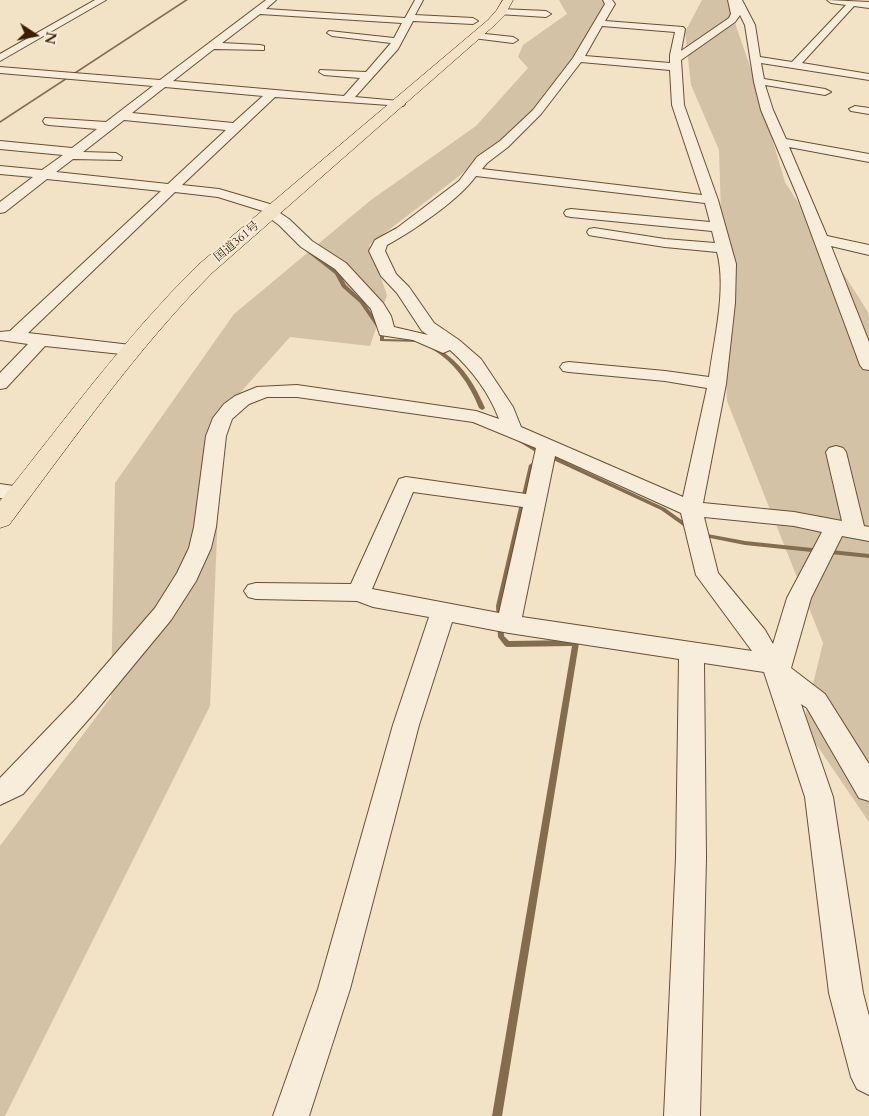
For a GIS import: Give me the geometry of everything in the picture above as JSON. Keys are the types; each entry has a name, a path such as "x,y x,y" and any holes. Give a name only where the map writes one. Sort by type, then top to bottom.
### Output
{"highway":[{"name":"国道361号","path":"0,519 10,492 173,301 205,269 399,104 487,17"}],"street":[{"path":"0,58 102,0"},
{"path":"0,209 272,0"},
{"path":"346,100 397,40 419,0"},
{"path":"513,430 504,407 475,363 453,344 428,327 403,290 389,276 377,251 380,243 402,231 464,184 482,160 504,144 537,112 578,59 610,4 607,0"},
{"path":"578,59 675,63 732,20 736,14 732,0"},
{"path":"738,0 750,25 759,81 767,110 821,239 869,365"},
{"path":"832,0 869,5"},
{"path":"795,65 852,3"},
{"path":"258,11 408,22 546,14"},
{"path":"487,17 513,40"},
{"path":"408,22 433,28"},
{"path":"598,23 680,29 675,55 678,105 711,200 728,264 728,303 717,384 691,509 707,575 756,637 773,668 819,797 846,993 869,1077"},
{"path":"332,34 397,40"},
{"path":"212,46 260,48"},
{"path":"200,56 217,57"},
{"path":"756,59 869,77"},
{"path":"0,70 399,104"},
{"path":"324,72 369,75"},
{"path":"759,81 825,92"},
{"path":"7,336 171,189 272,94"},
{"path":"855,109 869,111"},
{"path":"121,116 236,127"},
{"path":"49,121 109,126"},
{"path":"22,147 33,138"},
{"path":"782,142 869,158"},
{"path":"0,145 116,157"},
{"path":"0,170 219,193 273,212 317,252 330,257 346,269 358,287 381,310 385,320 386,331 417,336 440,346 466,368 513,430"},
{"path":"473,172 711,200"},
{"path":"571,213 719,228"},
{"path":"594,232 665,243 724,248"},
{"path":"821,239 869,250"},
{"path":"7,336 131,350"},
{"path":"0,384 40,340"},
{"path":"569,367 666,376 717,384"},
{"path":"0,792 13,785 86,705 163,614 188,575 200,548 205,527 216,436 223,418 231,408 242,400 264,392 297,391 476,417 513,430 691,509 794,518 853,531"},
{"path":"509,624 547,445"},
{"path":"836,452 853,531"},
{"path":"359,593 406,484 535,502"},
{"path":"773,668 799,598 853,531"},
{"path":"256,591 359,593 373,598 509,624 691,652 773,668 816,701 869,789"},
{"path":"291,1116 334,988 406,725 443,612"},
{"path":"682,1116 691,858 691,652"}],"shaded area":[{"path":"559,0 603,0 604,3 594,33 558,91 458,177 369,245 387,295 370,346 290,337 222,413 210,706 5,1116 0,1116 0,846 111,697 115,483 234,314 371,200 476,126 528,68 518,57 523,45 567,14"},
{"path":"702,0 727,0 753,75 785,182 868,312 869,822 803,725 823,643 727,401 719,150 691,85 685,32"}],"waterway":[{"path":"0,122 187,0"},
{"path":"298,243 337,273 344,286 362,302 382,332 382,340 418,341"},
{"path":"434,348 457,366 474,390 482,408"},
{"path":"518,439 536,450 663,509 691,529"},
{"path":"497,1116 576,643 507,644 501,637 499,606 532,465"},
{"path":"702,535 745,543 869,556"}]}
